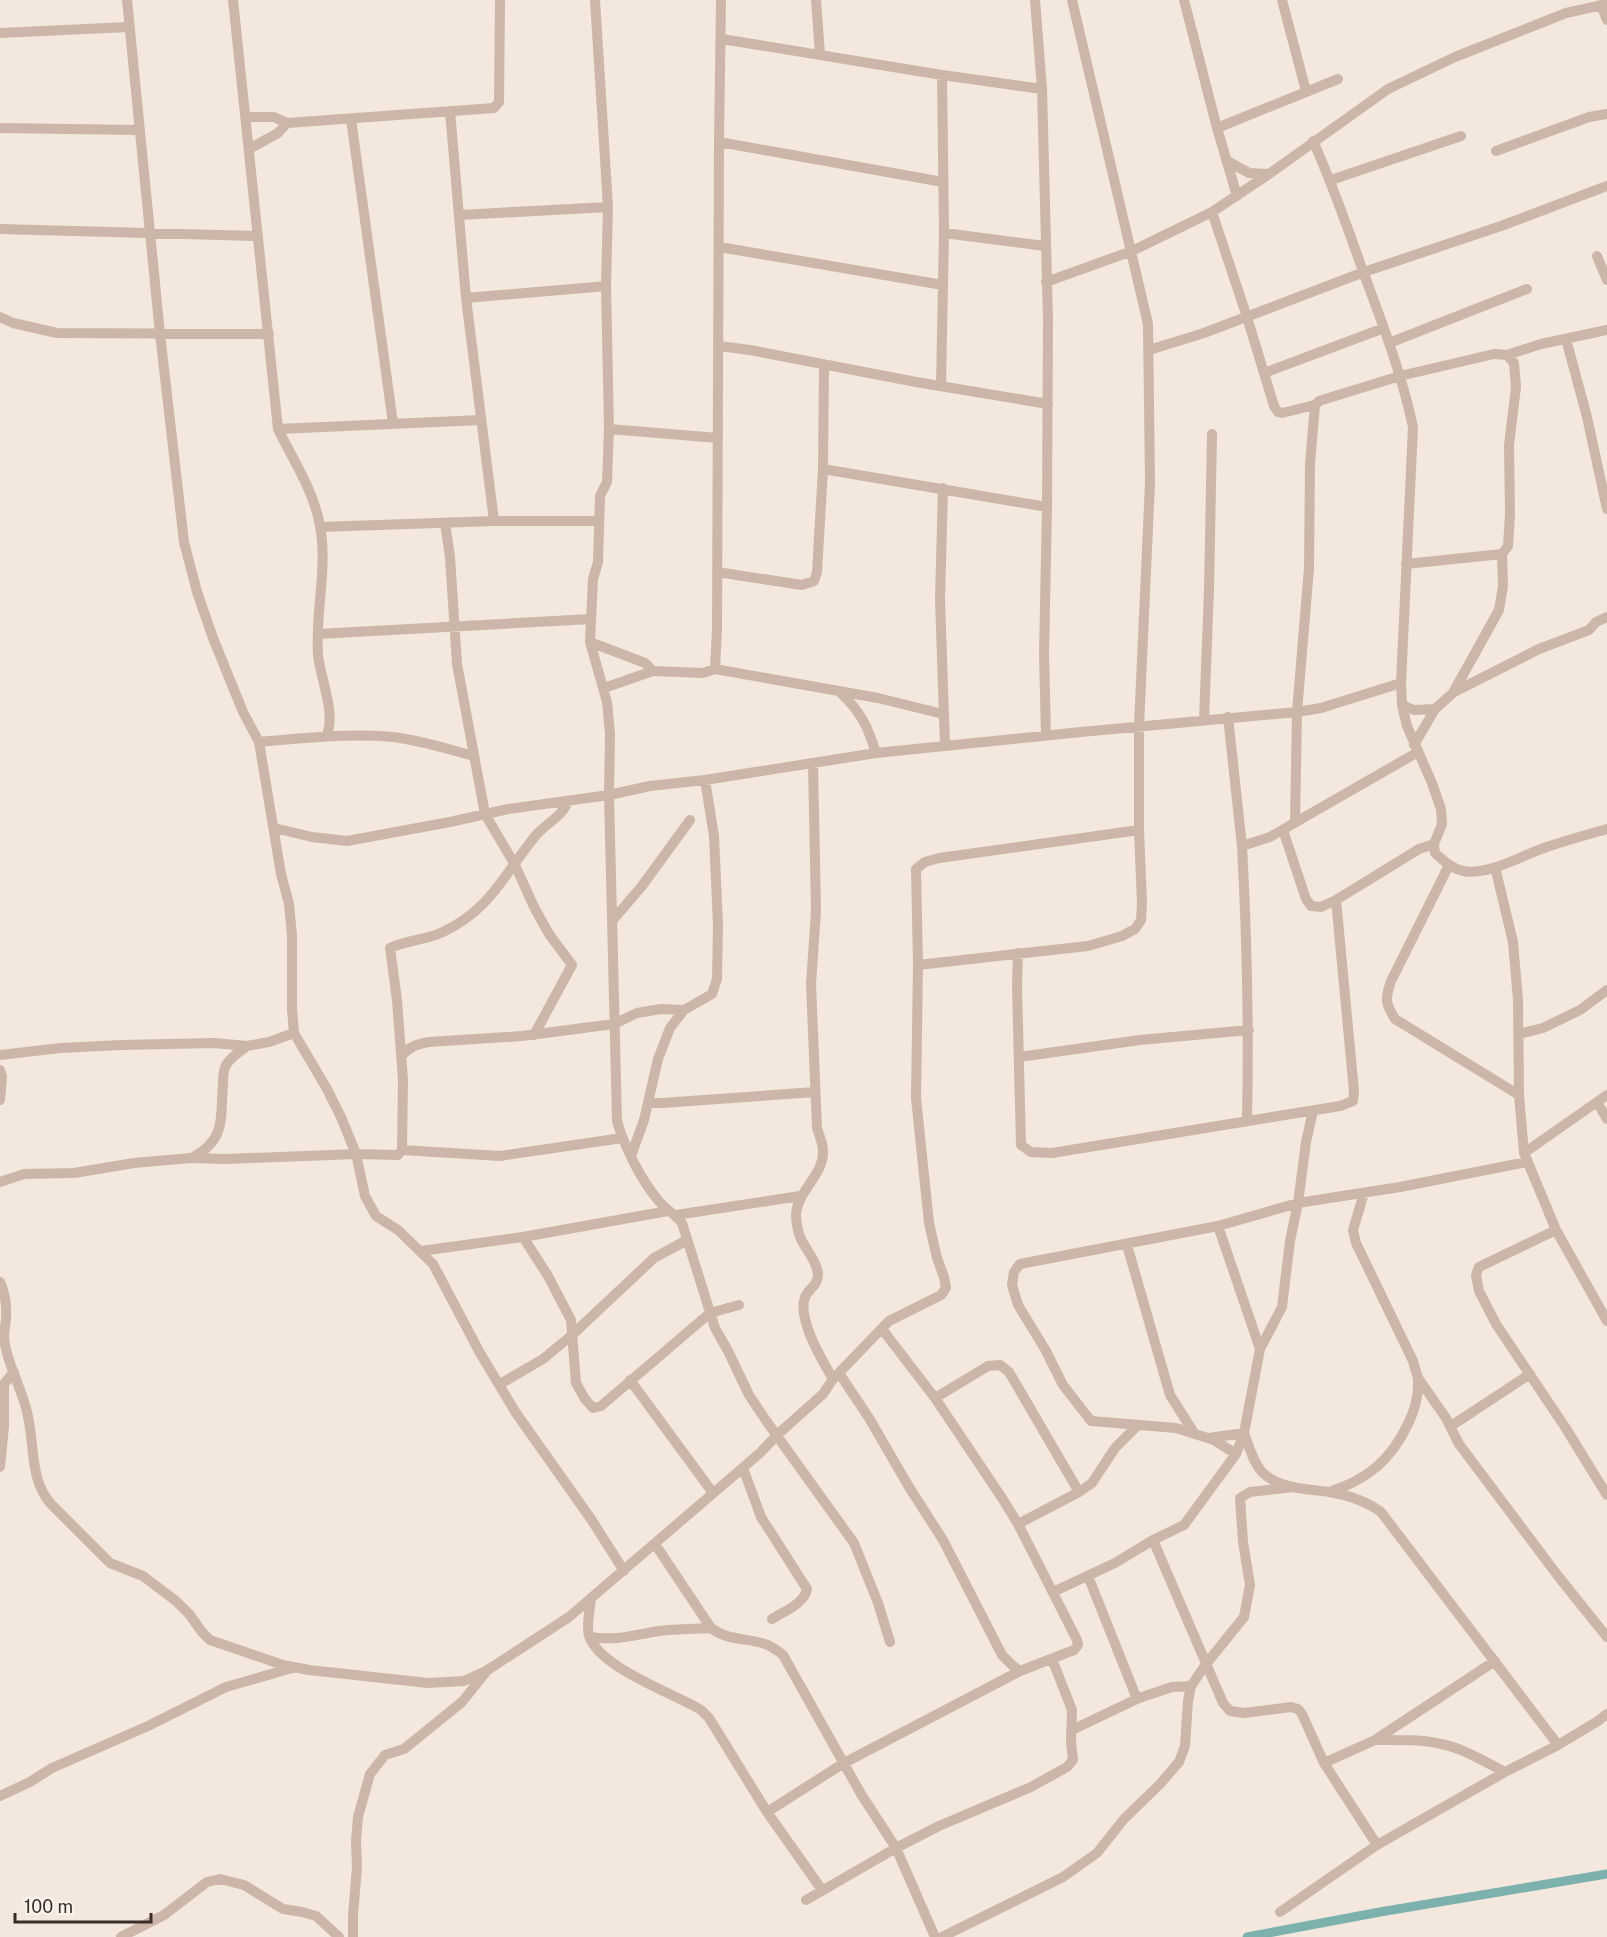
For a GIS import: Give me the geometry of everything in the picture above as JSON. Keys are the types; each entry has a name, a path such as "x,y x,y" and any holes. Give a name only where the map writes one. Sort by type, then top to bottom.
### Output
{"street":[{"path":"127,0 149,232 184,542 197,592 213,638 243,712 259,742 281,874 289,904 294,1033 327,1089 356,1154 365,1196 376,1216 398,1230 432,1264 480,1353 516,1413 591,1519 624,1571"},
{"path":"233,0 278,429 304,478 320,527 323,560 318,657 326,687 330,729 326,736"},
{"path":"246,117 274,117 287,123 494,108 499,102 500,0"},
{"path":"595,0 608,207 606,286 609,429 607,482 600,496 598,562 593,579 590,642 604,688 610,734 609,795 617,1121 631,1156 658,1201 682,1223 715,1328 749,1395 854,1543 878,1603 890,1642"},
{"path":"715,669 721,0"},
{"path":"816,0 820,54"},
{"path":"1035,0 1042,89 1048,404 1044,656 1046,735"},
{"path":"918,965 1088,946 1122,936 1135,929 1141,920 1138,726 1150,483 1148,324 1072,0"},
{"path":"1184,0 1237,196"},
{"path":"1282,0 1306,91"},
{"path":"1046,282 1132,251 1212,212 1388,89 1439,64 1588,4 1604,5 1607,20"},
{"path":"0,33 129,27"},
{"path":"722,39 1042,89"},
{"path":"941,386 944,233 942,75"},
{"path":"1217,128 1338,79"},
{"path":"450,111 466,298 494,521"},
{"path":"1496,151 1588,117 1607,114"},
{"path":"351,119 393,423"},
{"path":"249,149 278,133 287,123"},
{"path":"0,128 139,130"},
{"path":"1331,180 1461,136"},
{"path":"1313,141 1331,180 1389,342 1413,428 1401,683 1402,705 1407,726 1441,809 1442,824 1435,849"},
{"path":"719,142 943,182"},
{"path":"1227,161 1249,173 1269,174"},
{"path":"1149,350 1204,333 1364,272 1501,226 1607,186"},
{"path":"459,215 608,207"},
{"path":"1212,212 1274,406 1278,412 1315,405 1319,401 1400,376 1494,354 1507,355 1541,344 1607,330"},
{"path":"0,229 258,236"},
{"path":"944,233 1045,246"},
{"path":"719,247 943,285"},
{"path":"1597,256 1607,280"},
{"path":"466,298 606,286"},
{"path":"1389,342 1527,289"},
{"path":"0,318 57,333 268,334"},
{"path":"1264,373 1384,328"},
{"path":"1566,339 1587,417 1607,509"},
{"path":"718,346 1048,404"},
{"path":"1454,692 1499,610 1503,586 1502,554 1508,546 1509,525 1509,445 1516,387 1514,363 1507,355"},
{"path":"717,573 801,585 814,581 817,572 823,469 824,364"},
{"path":"1295,823 1297,712 1309,568 1310,464 1315,405"},
{"path":"278,429 481,420"},
{"path":"609,429 718,438"},
{"path":"1204,720 1212,434"},
{"path":"823,469 1047,507"},
{"path":"943,488 940,599 945,746"},
{"path":"320,527 494,521 598,521"},
{"path":"445,523 450,558 457,664 485,814 515,865 544,925 572,965 534,1035"},
{"path":"1406,564 1502,554"},
{"path":"1242,846 1283,830 1416,749 1435,709 1454,692 1539,649 1589,630 1596,622 1607,616"},
{"path":"318,634 591,619"},
{"path":"590,642 645,663 653,671"},
{"path":"604,688 653,671 703,673 715,669 878,699 943,714"},
{"path":"274,828 312,837 347,841 508,809 876,753 1297,712 1321,708 1401,683"},
{"path":"841,693 854,705 868,727 876,753"},
{"path":"1402,705 1414,710 1435,709"},
{"path":"1228,717 1242,846 1247,943 1249,1030 1246,1121"},
{"path":"259,742 326,736 392,737 474,756"},
{"path":"813,764 816,911 811,984 817,1128 824,1151 812,1181 800,1196 796,1214 800,1238 818,1272 816,1284 805,1296 803,1309 813,1344 943,1540 1002,1655 1020,1671"},
{"path":"631,1156 644,1120 658,1059 670,1028 684,1010 712,994 717,979 718,925 714,836 705,780"},
{"path":"0,1182 24,1174 74,1173 135,1163 191,1158 398,1155 402,1150 403,1080 390,948 442,933 479,909 538,834 567,806 568,801"},
{"path":"612,921 642,886 690,820"},
{"path":"1283,830 1306,899 1311,906 1321,907 1419,849 1435,849 1449,865 1462,871 1476,872 1543,848 1607,829"},
{"path":"0,1282 5,1301 6,1350 28,1412 39,1486 51,1504 110,1563 143,1576 176,1600 210,1640 309,1670 428,1683 464,1681 486,1671 568,1617 743,1468 823,1394 836,1376 889,1322 941,1294 946,1288 929,1223 916,1098 918,965 916,869 925,862 939,858 1138,830"},
{"path":"1449,865 1391,981 1386,995 1387,1007 1395,1019 1519,1095"},
{"path":"1495,867 1513,942 1518,1000 1519,1095 1526,1158 1556,1230 1607,1321"},
{"path":"1018,953 1021,1145 1031,1152 1052,1153 1312,1111 1353,1101 1350,1041 1336,900"},
{"path":"1519,1034 1543,1028 1580,1010 1607,990"},
{"path":"401,1056 406,1050 416,1045 429,1042 534,1035 614,1024 637,1013 661,1009 684,1010"},
{"path":"1019,1057 1140,1040 1249,1030"},
{"path":"399,1032 429,1042"},
{"path":"0,1054 121,1045 214,1043 247,1046 269,1042 294,1033"},
{"path":"191,1158 206,1150 218,1133 222,1117 224,1067 233,1056 247,1046"},
{"path":"0,1070 2,1076 0,1100"},
{"path":"648,1103 815,1092"},
{"path":"1236,1454 1208,1438 1176,1428 1091,1421 1063,1385 1045,1349 1018,1305 1012,1285 1014,1272 1020,1264 1218,1226 1298,1203 1364,1193 1526,1158 1537,1146 1575,1116 1607,1095"},
{"path":"1597,1102 1607,1119"},
{"path":"1053,1592 1115,1563 1153,1540 1184,1525 1236,1454 1244,1433 1260,1350 1282,1307 1290,1241 1312,1111"},
{"path":"402,1150 500,1156 622,1138"},
{"path":"1364,1193 1353,1230 1356,1243 1405,1341 1418,1378 1451,1426 1459,1444 1607,1637"},
{"path":"421,1251 800,1196"},
{"path":"1218,1226 1260,1350"},
{"path":"1556,1230 1479,1267 1476,1275 1479,1291 1496,1324 1607,1495"},
{"path":"523,1237 548,1276 571,1320 576,1383 593,1408 602,1406 710,1313 739,1305"},
{"path":"500,1384 543,1359 654,1258 687,1240"},
{"path":"1126,1245 1170,1395 1194,1433"},
{"path":"767,1812 844,1763 1020,1671 1074,1650 1078,1645 1018,1524 935,1398 882,1329"},
{"path":"935,1398 988,1366 1000,1365 1009,1372 1079,1492"},
{"path":"0,1467 4,1426 4,1384 14,1372"},
{"path":"1451,1426 1530,1374"},
{"path":"1329,1492 1350,1485 1384,1461 1400,1440 1416,1407 1418,1378"},
{"path":"630,1380 713,1493"},
{"path":"1018,1524 1092,1483 1114,1448 1138,1425"},
{"path":"1208,1438 1244,1433"},
{"path":"1244,1433 1256,1463 1270,1478 1294,1487 1354,1498 1381,1512 1558,1745"},
{"path":"743,1468 761,1516 807,1589 806,1594 799,1601 772,1619"},
{"path":"942,1937 1063,1877 1097,1852 1124,1819 1179,1762 1185,1746 1191,1686 1244,1617 1250,1584 1243,1542 1240,1498 1250,1492 1294,1487"},
{"path":"1153,1540 1223,1703 1230,1711 1244,1713 1291,1707 1298,1709 1324,1763 1377,1845"},
{"path":"654,1544 711,1628 727,1637 763,1643 783,1655 861,1794 896,1848 935,1937"},
{"path":"1088,1576 1135,1694 1139,1698"},
{"path":"591,1598 588,1629 595,1647 623,1671 688,1702 709,1718 767,1812 822,1890"},
{"path":"590,1637 607,1640 660,1631 711,1628"},
{"path":"806,1900 939,1826 1031,1787 1067,1767 1073,1760 1072,1710 1052,1659"},
{"path":"1324,1763 1375,1740 1495,1661"},
{"path":"0,1796 30,1782 52,1768 148,1726 226,1687 295,1667"},
{"path":"353,1937 352,1915 357,1867 358,1817 370,1774 385,1755 404,1749 462,1701 486,1671"},
{"path":"1072,1730 1139,1698 1172,1687 1191,1686"},
{"path":"1280,1912 1377,1845 1505,1772 1558,1745 1607,1714"},
{"path":"1375,1740 1426,1741 1443,1744 1505,1772"},
{"path":"120,1937 164,1915 207,1882 220,1879 244,1886 283,1909 316,1916 339,1937"}],"waterway":[{"path":"1247,1937 1607,1874"}]}
